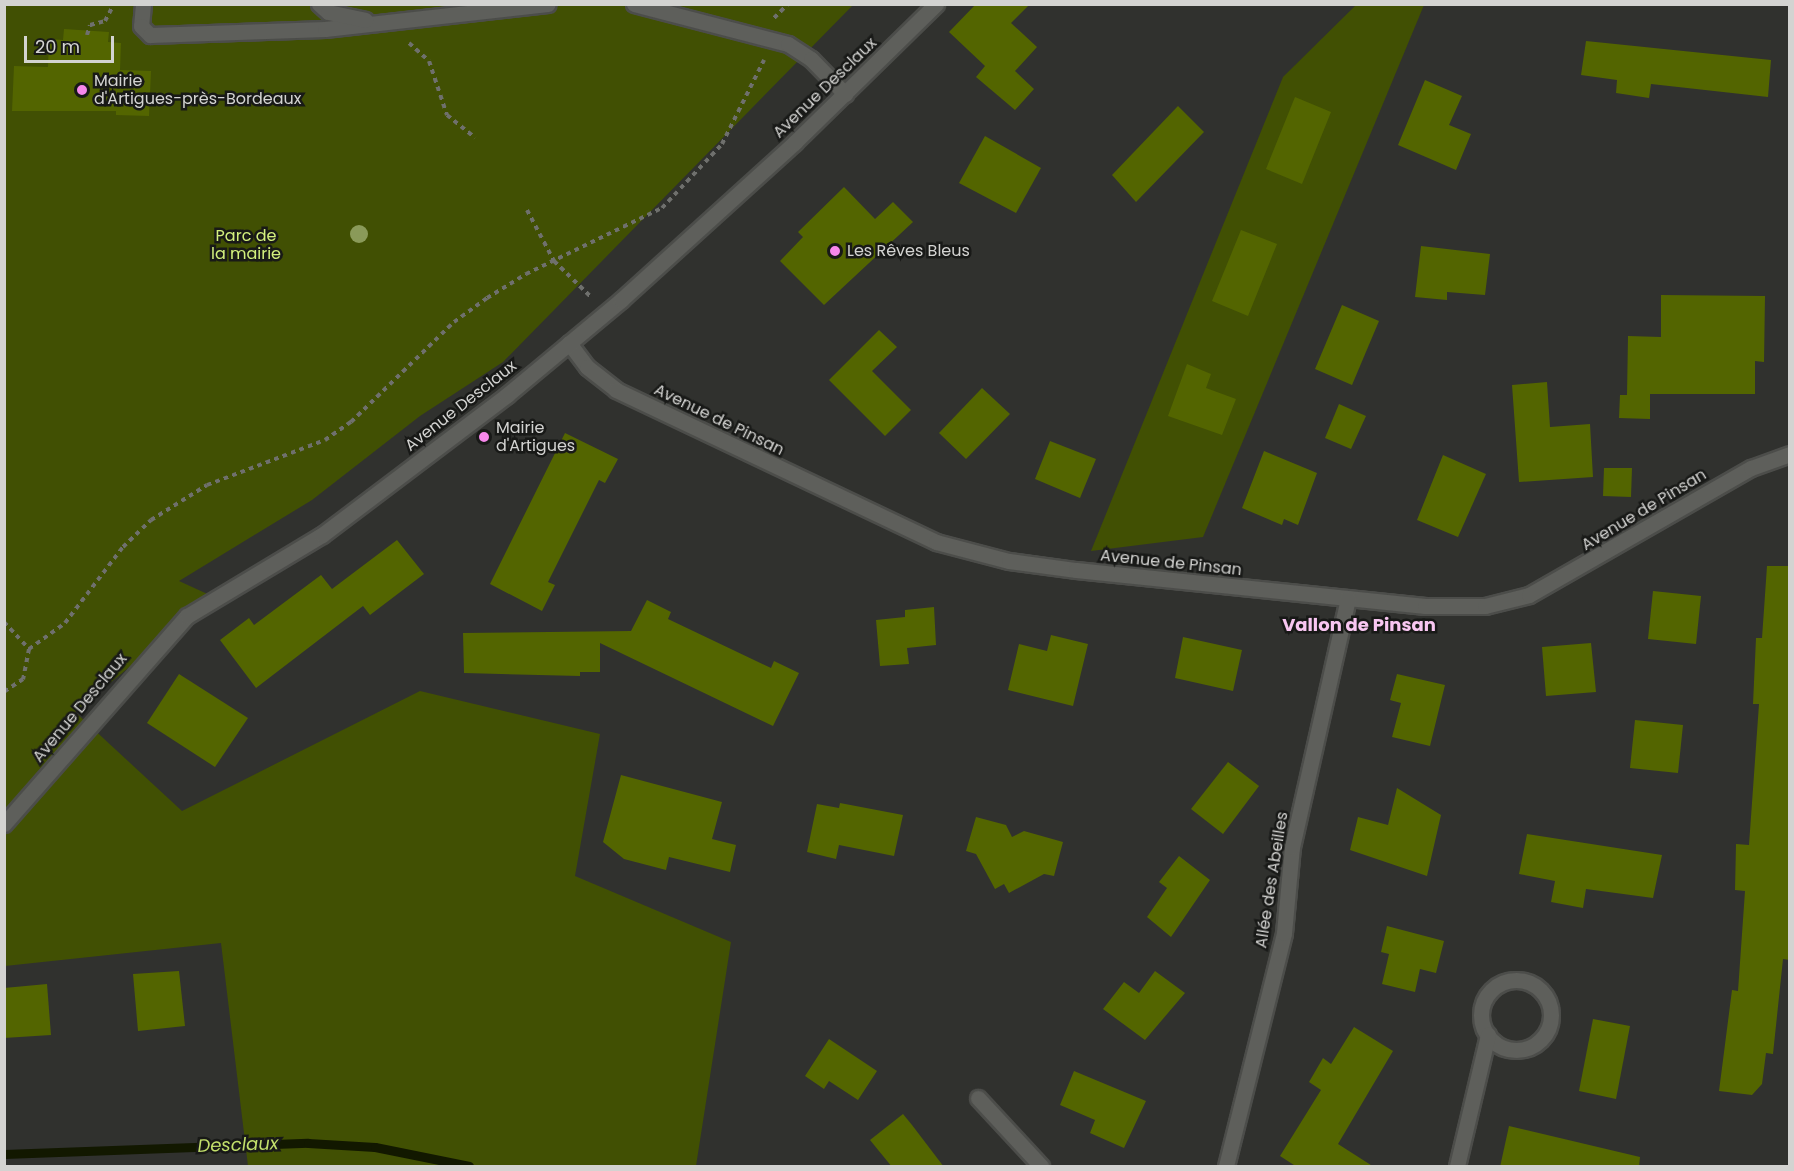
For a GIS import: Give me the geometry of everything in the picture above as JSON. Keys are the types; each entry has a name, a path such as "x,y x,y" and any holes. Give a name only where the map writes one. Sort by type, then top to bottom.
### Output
{"street":[{"path":"143,4 141,26 150,35 325,29 548,4"},
{"path":"319,4 328,12 377,22"},
{"path":"634,4 769,39 800,50 845,94"},
{"name":"Avenue Desclaux","path":"4,825 187,616 322,535 607,312 845,94 936,4"},
{"name":"Avenue de Pinsan","path":"569,343 587,367 616,390 936,542 1010,561 1076,570 1425,606 1485,606 1529,595 1751,468 1790,454"},
{"name":"Allée des Abeilles","path":"1226,1167 1284,933 1292,847 1348,598"},
{"path":"1457,1167 1488,1035 1483,1004 1497,986 1520,980 1541,990 1551,1021 1540,1040 1509,1049 1488,1035"},
{"path":"978,1098 1041,1167"}],"path":[{"path":"87,35 90,25 105,21 114,4"},
{"path":"4,692 23,679 28,649 65,623 123,547 152,520 207,485 325,440 351,422 454,322 526,274 662,208 723,144 756,84 769,39 771,23 788,4"},
{"path":"377,22 402,36 429,61 447,115 475,138"},
{"path":"526,210 555,261 607,312"},
{"path":"4,622 28,649"}],"green space":[{"name":"Parc de la mairie","path":"4,5 853,5 503,362 420,416 312,500 179,581 214,597 75,712 182,811 420,691 600,734 575,876 731,942 696,1166 248,1166 221,943 5,966"},
{"path":"1356,5 1424,5 1203,537 1091,551 1283,77"}],"building":[{"path":"976,4 1030,4 1011,23 1037,47 1015,71 1034,89 1015,110 976,77 985,66 949,32"},
{"name":"Mairie d'Artigues-près-Bordeaux","path":"64,29 109,32 108,42 121,43 120,70 151,71 149,116 116,115 116,111 12,111 14,66 48,67 49,39 63,40"},
{"path":"1586,41 1771,60 1768,97 1651,84 1649,98 1616,93 1617,80 1581,75"},
{"path":"1425,80 1462,96 1449,125 1471,134 1456,170 1398,145"},
{"path":"1295,97 1331,112 1302,184 1266,169"},
{"path":"1178,106 1204,132 1136,202 1112,175"},
{"path":"985,136 1041,168 1016,213 959,183"},
{"name":"Les Rêves Bleus","path":"844,187 875,219 893,202 913,222 824,305 780,261 803,237 798,232"},
{"path":"1241,230 1277,244 1248,316 1212,301"},
{"path":"1421,246 1490,254 1485,295 1447,292 1447,300 1415,297"},
{"path":"1661,295 1765,296 1764,362 1755,361 1755,394 1650,394 1650,419 1619,418 1620,395 1627,395 1628,336 1661,337"},
{"path":"1342,305 1379,321 1352,385 1315,369"},
{"path":"879,330 897,347 872,371 911,410 885,436 829,380"},
{"path":"1187,364 1211,374 1206,388 1236,399 1222,435 1168,416"},
{"path":"1547,382 1550,427 1590,424 1593,477 1519,482 1512,385"},
{"path":"982,388 1010,414 966,459 939,433"},
{"path":"1339,404 1366,416 1351,449 1325,438"},
{"path":"565,433 618,459 605,483 599,480 548,582 555,585 542,611 490,584"},
{"path":"1050,441 1096,459 1080,498 1035,479"},
{"path":"1264,451 1317,473 1298,525 1284,519 1282,525 1242,508"},
{"path":"1443,455 1486,474 1458,537 1417,520"},
{"path":"1604,468 1632,468 1631,497 1603,496"},
{"path":"397,540 424,574 370,615 363,606 256,688 220,640 249,618 254,625 321,575 332,589"},
{"path":"1767,566 1790,566 1790,960 1783,959 1773,1054 1766,1053 1762,1084 1752,1095 1719,1091 1732,990 1738,991 1745,891 1735,890 1736,844 1749,845 1759,704 1753,704 1756,638 1762,638"},
{"path":"1653,591 1701,596 1696,644 1648,639"},
{"path":"647,600 671,612 668,619 771,668 774,661 799,673 773,726 600,643 600,672 580,672 580,676 464,673 463,633 631,631"},
{"path":"934,607 936,645 907,648 909,664 880,666 876,620 905,617 905,610"},
{"path":"1051,635 1088,644 1073,706 1008,690 1019,644 1047,651"},
{"path":"1183,637 1242,650 1233,691 1175,678"},
{"path":"1591,643 1596,692 1546,696 1542,647"},
{"path":"179,674 248,718 215,767 147,723"},
{"path":"1397,674 1445,685 1430,746 1392,737 1401,703 1390,700"},
{"path":"1635,720 1683,725 1678,773 1630,768"},
{"path":"1228,762 1259,786 1223,834 1191,809"},
{"path":"621,775 722,802 712,839 736,845 730,872 669,857 666,870 624,859 603,842"},
{"path":"1397,788 1441,815 1427,876 1350,850 1358,817 1388,825"},
{"path":"840,803 903,815 894,856 839,845 836,859 807,852 817,804 839,808"},
{"path":"976,817 1006,825 1012,837 1024,831 1063,842 1054,876 1044,874 1009,893 1004,884 995,889 976,854 966,851"},
{"path":"1527,834 1662,855 1653,898 1586,889 1583,908 1551,902 1555,881 1519,874"},
{"path":"1179,856 1210,880 1171,937 1147,917 1167,888 1159,882"},
{"path":"1387,926 1444,941 1436,973 1420,969 1415,992 1382,984 1389,954 1381,952"},
{"path":"179,971 185,1026 138,1031 133,974"},
{"path":"1155,971 1185,993 1145,1040 1103,1009 1124,982 1139,993"},
{"path":"47,984 51,1035 4,1038 4,988"},
{"path":"1593,1019 1630,1026 1616,1099 1579,1091"},
{"path":"1354,1027 1393,1051 1338,1144 1374,1167 1297,1167 1280,1156 1321,1090 1309,1082 1323,1058 1331,1064"},
{"path":"829,1039 877,1071 858,1100 829,1081 824,1089 805,1076"},
{"path":"1074,1071 1146,1101 1124,1148 1090,1133 1095,1120 1060,1105"},
{"path":"903,1114 944,1167 892,1167 870,1140"},
{"path":"1509,1126 1640,1157 1639,1167 1500,1167"}],"waterway":[{"name":"Desclaux","path":"4,1154 308,1143 375,1147 469,1166"}],"place":[{"name":"Mairie d'Artigues-près-Bordeaux","path":"82,90"},
{"name":"Les Rêves Bleus","path":"835,251"},
{"name":"Mairie d'Artigues","path":"484,437"}],"district":[{"name":"Vallon de Pinsan","path":"1359,625"}]}
